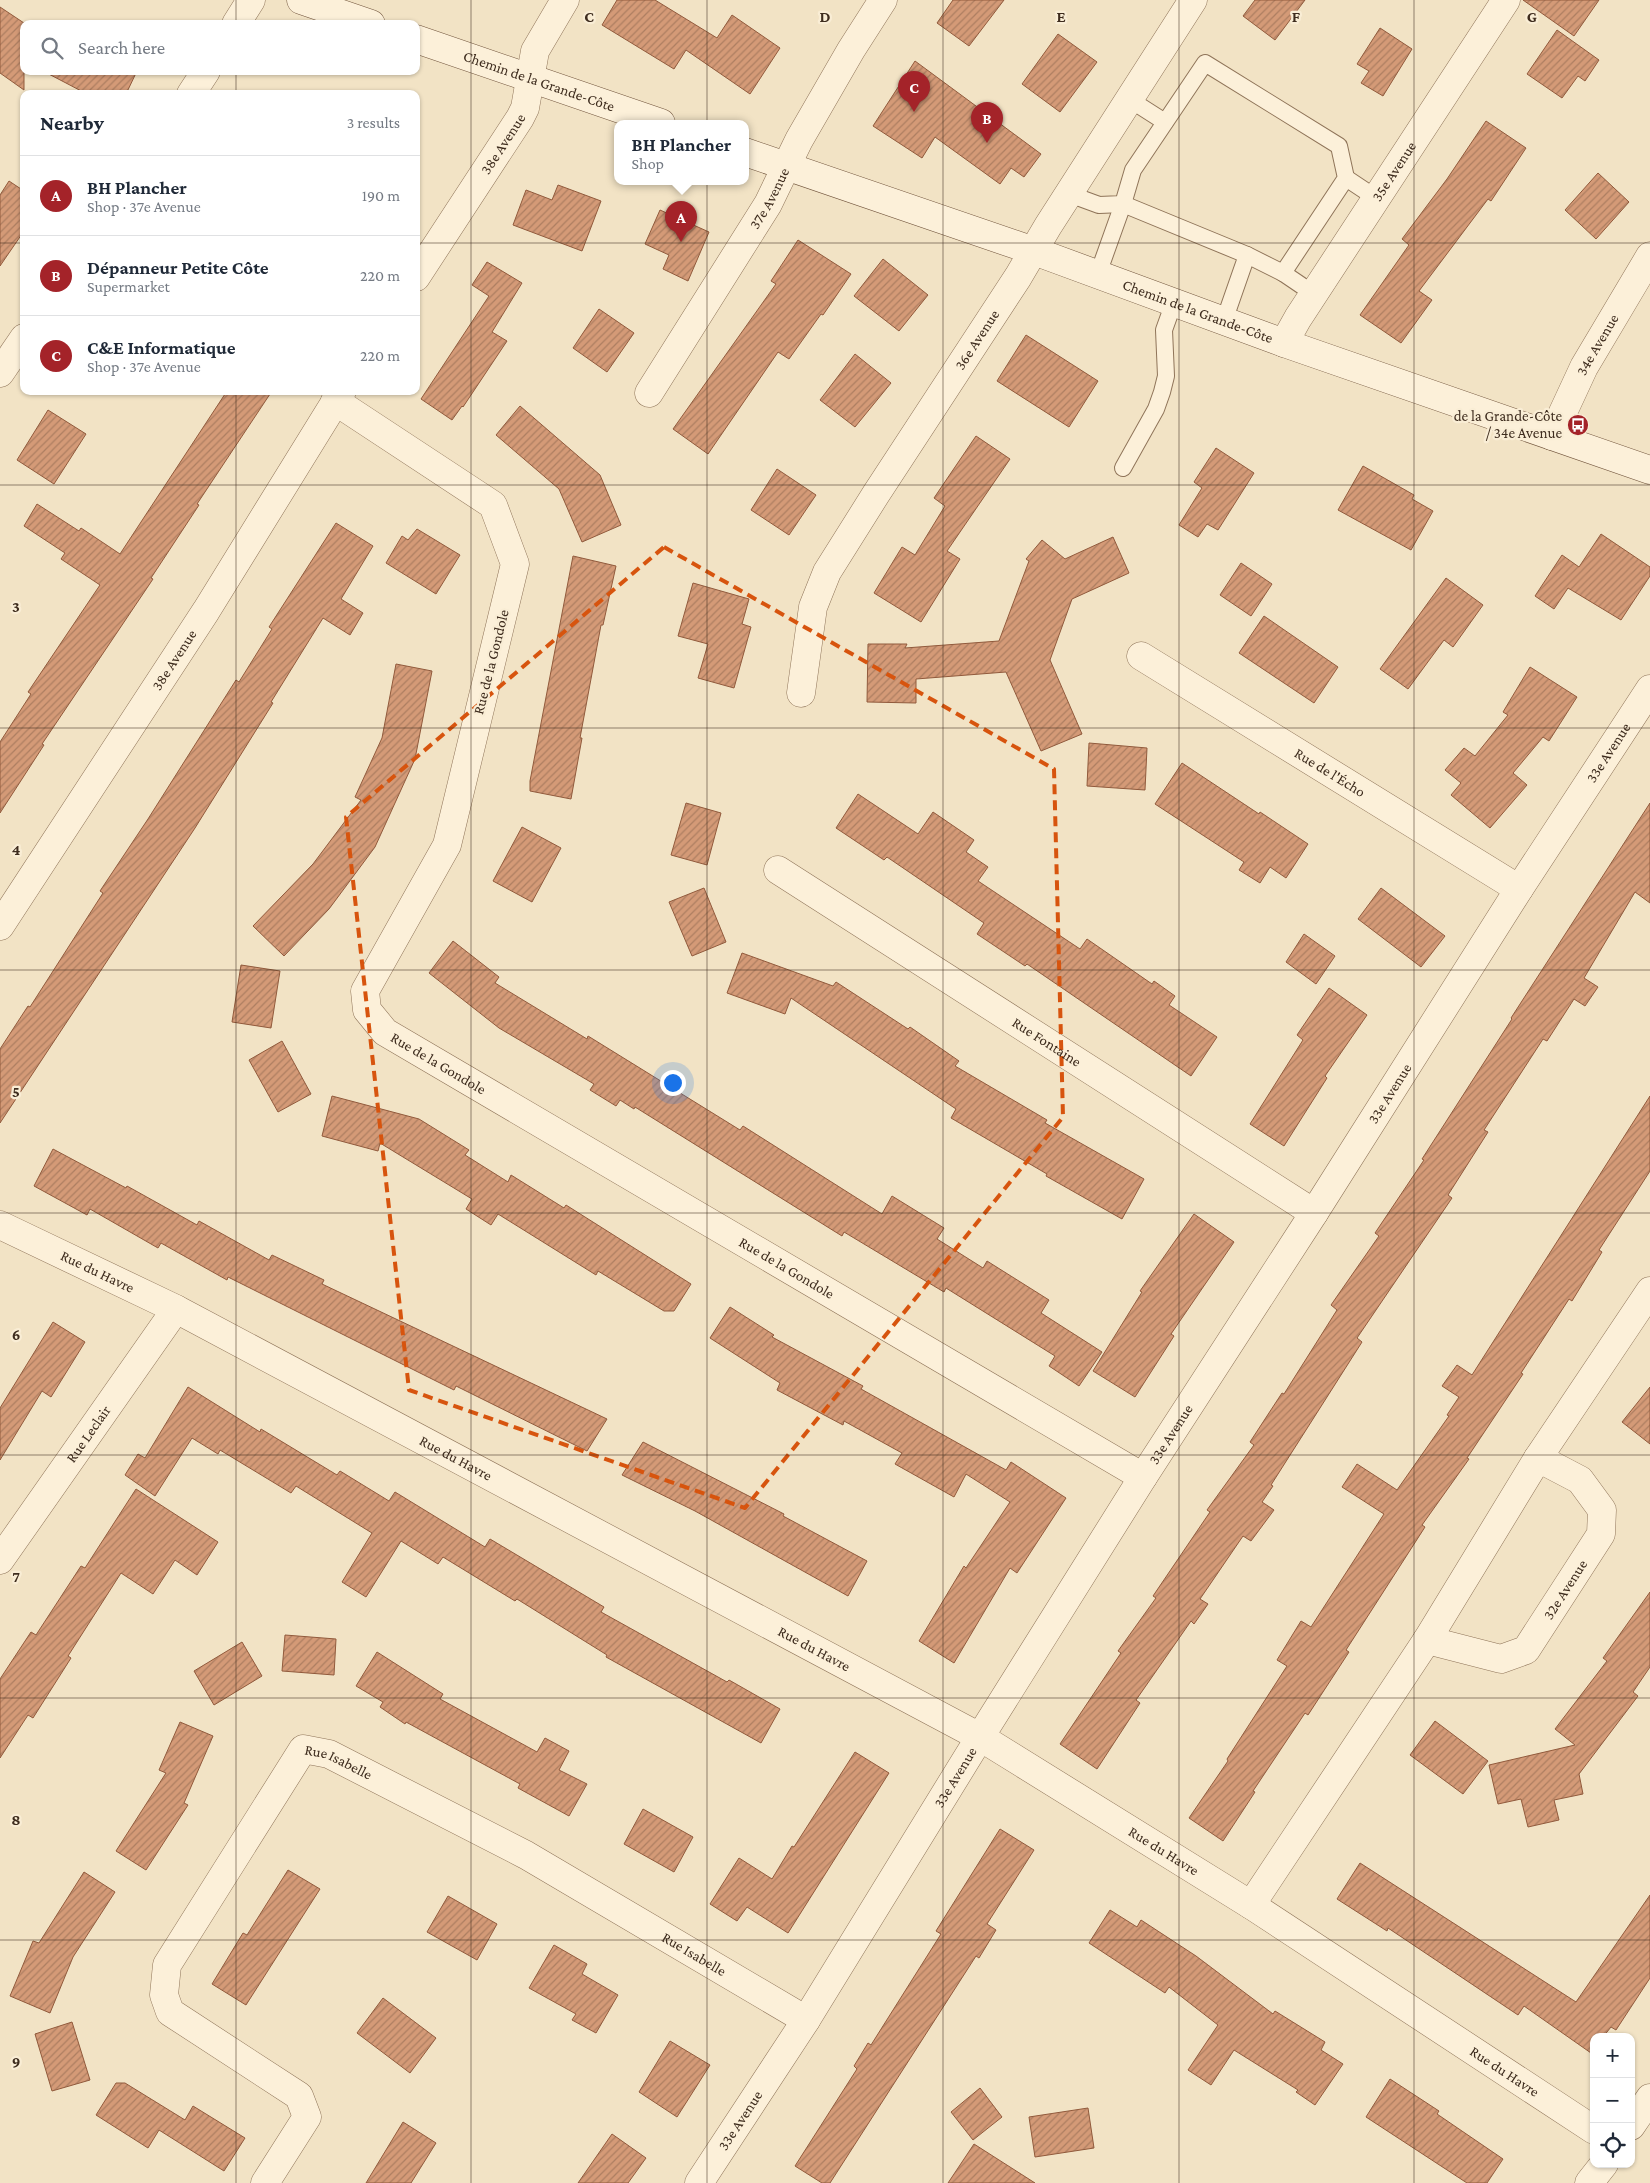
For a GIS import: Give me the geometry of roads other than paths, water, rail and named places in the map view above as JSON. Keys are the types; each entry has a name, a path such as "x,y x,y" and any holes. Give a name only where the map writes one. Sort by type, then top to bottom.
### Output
{"street":[{"path":"238,20 251,0"},
{"path":"301,0 358,20"},
{"name":"38e Avenue","path":"420,271 520,118 525,108 535,51 565,0"},
{"name":"37e Avenue","path":"649,393 768,204 799,140 851,50 884,0"},
{"name":"36e Avenue","path":"800,693 813,607 827,572 1193,0"},
{"name":"35e Avenue","path":"1284,343 1376,198 1506,0"},
{"name":"Chemin de la Grande-Côte","path":"420,40 652,120"},
{"path":"194,90 203,75"},
{"name":"Chemin de la Grande-Côte","path":"749,153 1034,251 1284,343 1650,470"},
{"name":"34e Avenue","path":"1552,436 1584,367 1650,256"},
{"name":"38e Avenue","path":"0,926 206,611 339,396"},
{"name":"Rue de la Gondole","path":"339,396 493,505 515,564 447,845 365,992 367,1010 385,1032 1143,1477"},
{"name":"Rue de l'Écho","path":"1141,656 1519,889"},
{"name":"33e Avenue","path":"699,2183 806,2020 1143,1477 1314,1214 1519,889 1650,689"},
{"name":"Rue Fontaine","path":"778,870 1314,1214"},
{"name":"Rue du Havre","path":"0,1225 176,1309 980,1737 1251,1905 1590,2127"},
{"path":"1251,1905 1426,1640 1538,1458 1650,1291"},
{"name":"Rue Leclair","path":"0,1560 176,1309"},
{"name":"32e Avenue","path":"1426,1640 1501,1659 1526,1650 1601,1534 1602,1510 1580,1480 1538,1458"},
{"name":"Rue Isabelle","path":"265,2183 307,2117 299,2096 170,2012 164,1995 167,1966 303,1750 329,1754 526,1855 806,2020"},
{"path":"1633,2123 1650,2098"},
{"path":"1589,2183 1601,2168"}],"lane":[{"path":"1098,274 1133,170 1205,63 1339,146 1346,178 1376,198"},
{"path":"1129,99 1165,122"},
{"path":"1283,274 1346,178"},
{"path":"1069,194 1099,205 1123,204 1247,254 1314,294"},
{"path":"1224,321 1247,254"},
{"path":"1124,468 1156,409 1162,392 1166,376 1164,330 1174,302"}],"place":[{"name":"C&E Informatique","path":"914,112"},
{"name":"Dépanneur Petite Côte","path":"987,143"},
{"name":"BH Plancher","path":"681,242"},
{"name":"de la Grande-Côte / 34e Avenue","path":"1578,425"}]}
